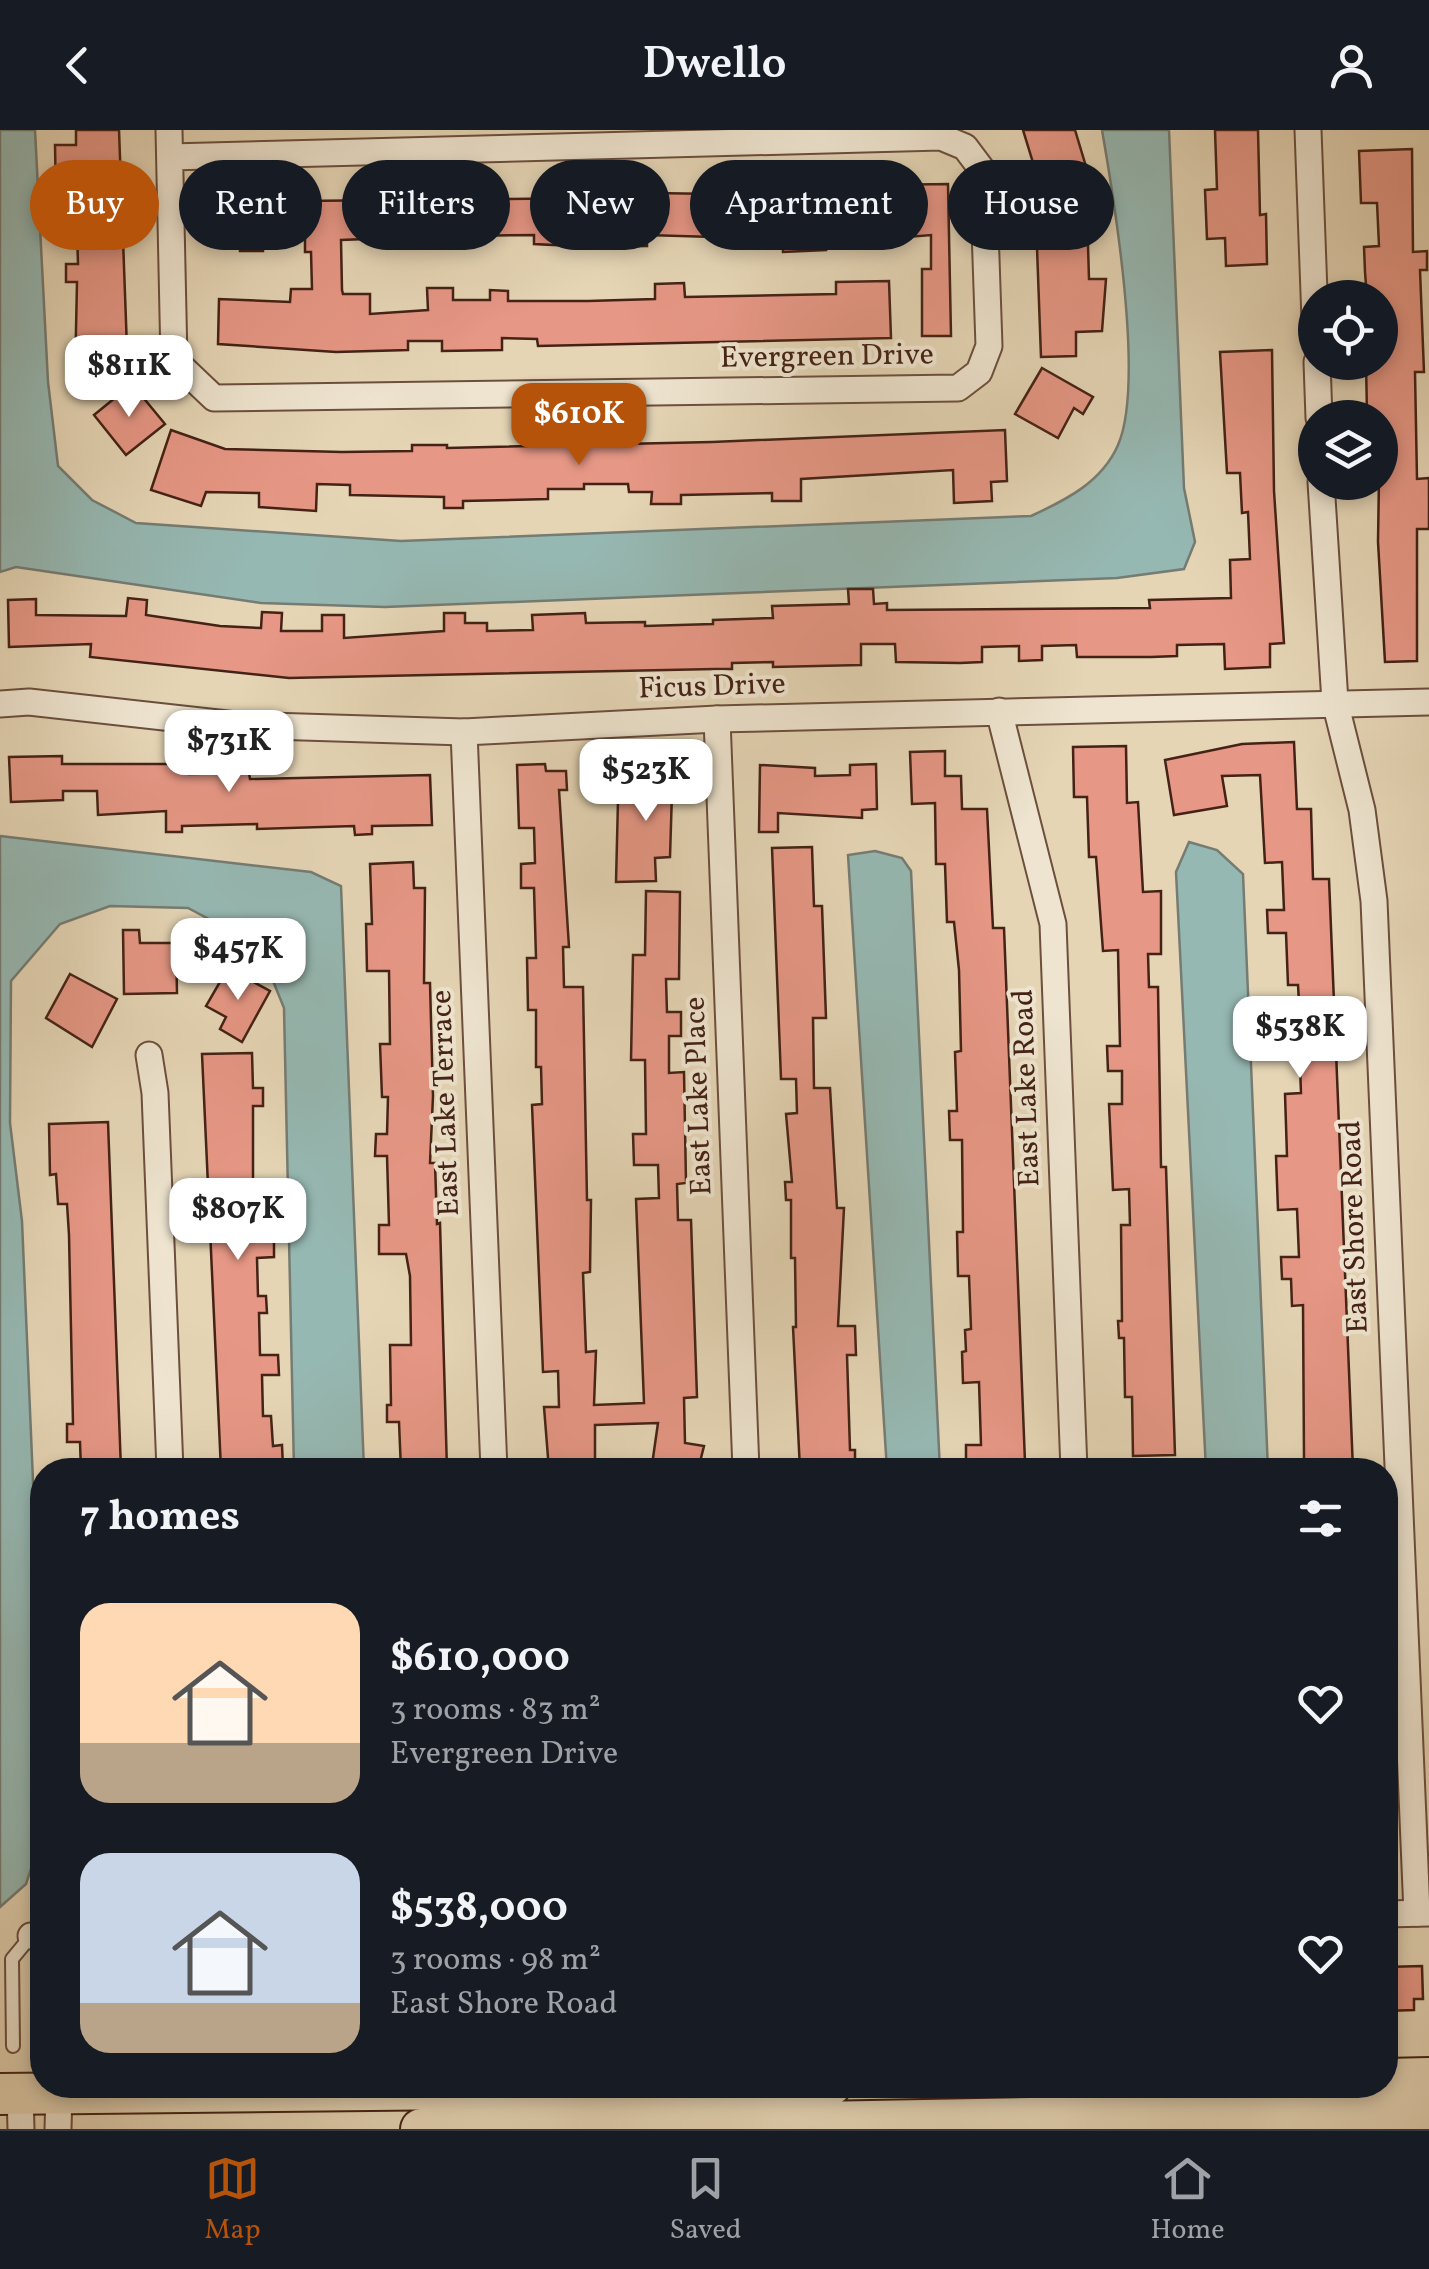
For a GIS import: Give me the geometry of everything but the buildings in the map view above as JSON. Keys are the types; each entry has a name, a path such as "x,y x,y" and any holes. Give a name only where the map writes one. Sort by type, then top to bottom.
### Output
{"main road":[{"path":"1398,2079 1429,2078"},
{"path":"32,2108 379,2098"},
{"path":"421,2129 1429,2111"}],"street":[{"path":"169,130 170,157"},
{"path":"1308,130 1314,280"},
{"name":"Evergreen Drive","path":"941,137 965,147 982,171 989,346 978,372 958,388 214,398 174,360 170,157 941,137"},
{"name":"East Shore Road","path":"1323,500 1335,702 1362,810 1374,900 1423,1913"},
{"name":"Ficus Drive","path":"0,704 29,702 236,725 464,732 717,718 1429,702"},
{"name":"East Lake Road","path":"999,711 1053,924 1074,1458"},
{"name":"East Lake Place","path":"717,718 746,1458"},
{"name":"East Lake Terrace","path":"464,732 494,1458"},
{"path":"149,1054 156,1113 170,1458"},
{"path":"1398,1914 1423,1913"}],"lane":[{"path":"13,2046 12,1959 30,1942"}],"water":[{"path":"0,130 35,130 37,160 30,160 30,250 41,250 48,382 58,466 92,500 136,523 401,541 1031,516 1057,503 1103,469 1118,445 1126,416 1129,379 1125,290 1114,208 1114,160 1107,160 1102,130 1169,130 1184,488 1195,542 1184,569 1117,578 385,607 261,603 16,567 0,572"},
{"path":"0,836 311,872 341,886 364,1458 294,1458 284,1008 271,976 233,932 188,908 110,906 60,924 11,981 10,1123 22,1221 32,1458 30,1872 26,1884 0,1907"},
{"path":"1189,842 1217,850 1243,874 1267,1458 1205,1458 1176,872"},
{"path":"875,851 902,858 911,871 939,1458 886,1458 848,855"}]}
